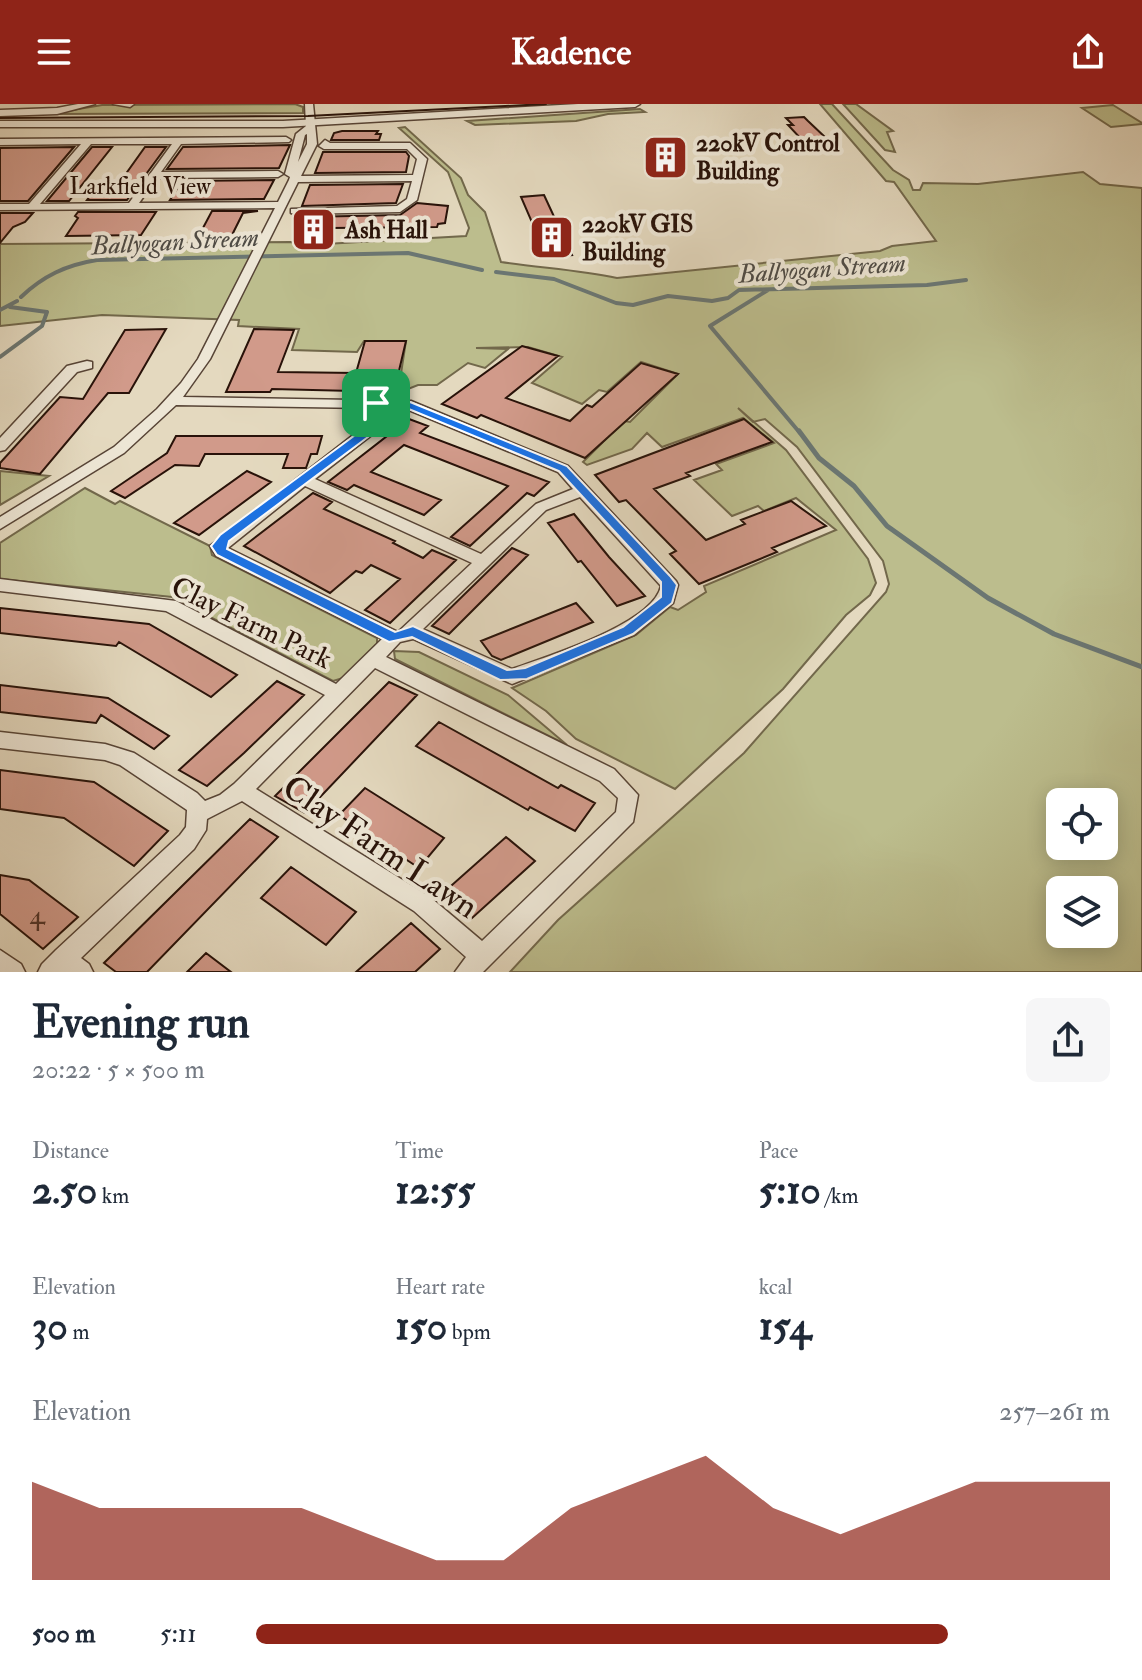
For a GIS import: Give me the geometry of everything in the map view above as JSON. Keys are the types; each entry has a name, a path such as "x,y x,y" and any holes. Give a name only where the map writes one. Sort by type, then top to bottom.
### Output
{"street":[{"path":"0,113 57,111 91,104"},
{"path":"117,104 130,104"},
{"path":"0,524 119,450 172,401 199,367 312,142 309,104"},
{"path":"0,124 310,126 540,107 635,104"},
{"path":"132,206 179,140"},
{"path":"0,142 286,140"},
{"path":"32,207 89,141"},
{"path":"295,211 400,209 410,205 422,159 410,146 324,146 325,143"},
{"path":"154,175 278,174"},
{"path":"293,179 418,178"},
{"name":"Larkfield View","path":"0,207 281,205"},
{"path":"0,447 72,369 87,365"},
{"path":"172,401 376,403 406,404 554,463 666,579 670,585 667,599 628,631 512,677 404,635 222,552 218,546 368,431 376,403"},
{"path":"304,480 484,562"},
{"path":"198,814 227,801 241,790 374,659 404,635 541,507 583,490"},
{"name":"Clay Farm Park","path":"0,585 170,605 338,693"},
{"path":"374,659 607,775 628,795 626,816 475,964"},
{"path":"0,740 105,752 127,759 190,799 198,814 196,830 187,842 65,967"},
{"name":"Clay Farm Lawn","path":"241,790 422,904 475,964"},
{"path":"0,961 13,972"}],"green space":[{"path":"295,104 303,107 303,113 49,114 102,105"},
{"path":"820,104 832,104 893,170 909,180 913,190 920,190 923,183 978,184 1083,172 1100,184 1142,188 1142,972 510,972 558,920 744,753 886,592 889,584 883,561 797,447 765,419 754,422 786,450 868,559 876,583 870,595 846,615 783,689 675,789 576,739 546,711 512,688 636,635 670,607 678,610 706,592 704,586 836,530 796,498 764,511 758,506 732,516 694,480 722,470 716,464 774,443 743,418 662,447 647,433 632,449 587,465 583,462 624,421 630,422 678,374 641,362 607,392 599,390 582,404 532,383 562,357 528,347 476,348 508,349 485,368 468,363 437,385 418,385 398,393 406,341 364,341 357,352 292,350 299,329 238,326 239,320 102,315 0,326 0,244 291,242 307,245 466,236 469,228 448,172 399,128 405,127 461,178 468,195 485,212 501,262 617,278 880,251 892,246 936,241 894,182 886,181"},
{"path":"843,104 856,104 893,131 887,132 895,152 885,150"},
{"path":"1113,105 1142,124 1111,127 1082,108"},
{"path":"640,109 645,112 608,114 576,121 475,125 467,121"},
{"path":"0,471 49,476 0,505"},
{"path":"85,488 115,504 120,501 210,546 212,555 377,638 377,644 343,678 333,681 172,597 0,579 0,543"},
{"path":"394,651 419,652 508,695 567,745 395,659"}],"building":[{"path":"804,117 827,139 803,141 788,125 793,125 786,118"},
{"path":"378,131 376,134 381,134 379,140 331,140 334,133"},
{"path":"290,145 279,168 167,169 183,147"},
{"path":"74,147 28,201 0,201 0,148"},
{"path":"92,147 112,147 69,201 47,201"},
{"path":"145,147 166,147 127,200 87,200 90,196 110,196"},
{"path":"323,152 406,152 409,156 406,172 315,173"},
{"path":"274,180 264,199 170,200 182,181"},
{"path":"403,184 396,203 302,206 310,185"},
{"name":"220kV GIS Building","path":"544,195 572,255 547,257 521,197"},
{"path":"417,203 448,206 445,223 437,227 330,228 326,240 295,237 303,217 400,215"},
{"path":"212,211 258,211 243,213 231,237 196,241"},
{"path":"78,212 156,212 141,235 66,236 78,218 75,216"},
{"path":"0,213 33,213 25,222 13,227 0,243"},
{"path":"166,329 129,393 108,393 40,474 0,468 0,463 60,397 83,399 125,330"},
{"path":"254,329 294,330 278,372 356,373 365,341 406,341 394,392 272,389 270,392 226,392"},
{"path":"522,346 558,356 506,398 570,421 587,405 592,407 641,363 678,374 585,458 481,415 477,418 442,404"},
{"path":"409,419 428,426 420,433 549,482 534,496 527,493 470,546 451,537 508,486 404,445 371,472 441,500 424,515 354,485 347,490 328,482"},
{"path":"744,419 772,442 686,473 690,476 654,489 706,540 745,524 741,520 791,501 826,526 772,548 777,552 699,584 670,554 676,551 626,500 619,502 595,475"},
{"path":"176,436 322,436 317,454 311,454 306,468 283,468 288,454 205,454 199,466 175,465 125,498 111,491 167,453"},
{"path":"247,471 271,482 199,535 174,523"},
{"path":"313,493 332,502 324,509 395,541 393,543 423,558 432,550 456,560 390,623 365,610 400,579 371,565 362,573 356,571 330,593 244,546"},
{"path":"574,514 645,596 617,606 581,561 578,562 548,523"},
{"path":"512,548 528,555 449,634 432,626"},
{"path":"576,603 593,622 501,660 492,656 481,641"},
{"path":"0,608 149,624 237,675 211,697 119,642 116,646 0,633"},
{"path":"277,681 304,695 244,753 207,786 179,770"},
{"path":"389,682 417,695 305,813 275,796"},
{"path":"0,685 108,698 169,736 154,749 101,715 96,723 0,712"},
{"path":"439,722 558,788 561,785 595,803 575,831 530,807 528,810 416,746"},
{"path":"0,770 94,782 168,831 134,866 64,818 0,809"},
{"path":"365,788 444,838 419,868 339,815"},
{"path":"250,819 278,837 147,972 116,972 104,963"},
{"path":"506,837 535,861 471,919 443,893"},
{"path":"291,867 356,912 326,945 261,898"},
{"path":"0,875 29,880 78,917 43,949 0,914"},
{"path":"411,923 440,949 415,972 356,972"},
{"path":"206,953 231,972 187,972"}],"waterway":[{"name":"Ballyogan Stream","path":"21,297 56,272 97,260 408,253 482,270"},
{"name":"Ballyogan Stream","path":"496,272 554,279 616,303 633,305 668,296 712,301 728,298 739,290 927,285 966,280"},
{"path":"768,290 710,326 800,433"},
{"name":"Ballyogan Stream","path":"0,310 17,301"},
{"path":"0,357 42,326 47,312 10,307"},
{"path":"799,431 819,458 854,486 887,526 988,598 1054,634 1142,667"}],"tram line":[{"path":"0,118 308,116 546,104"}],"place":[{"name":"220kV Control Building","path":"665,157"},
{"name":"Ash Hall","path":"314,230"},
{"name":"220kV GIS Building","path":"551,238"}],"route":[{"path":"376,403 406,404 563,469 666,579 670,585 667,599 628,631 527,674 512,677 413,632 394,638 222,552 218,546 224,538 368,431 376,403"}]}
